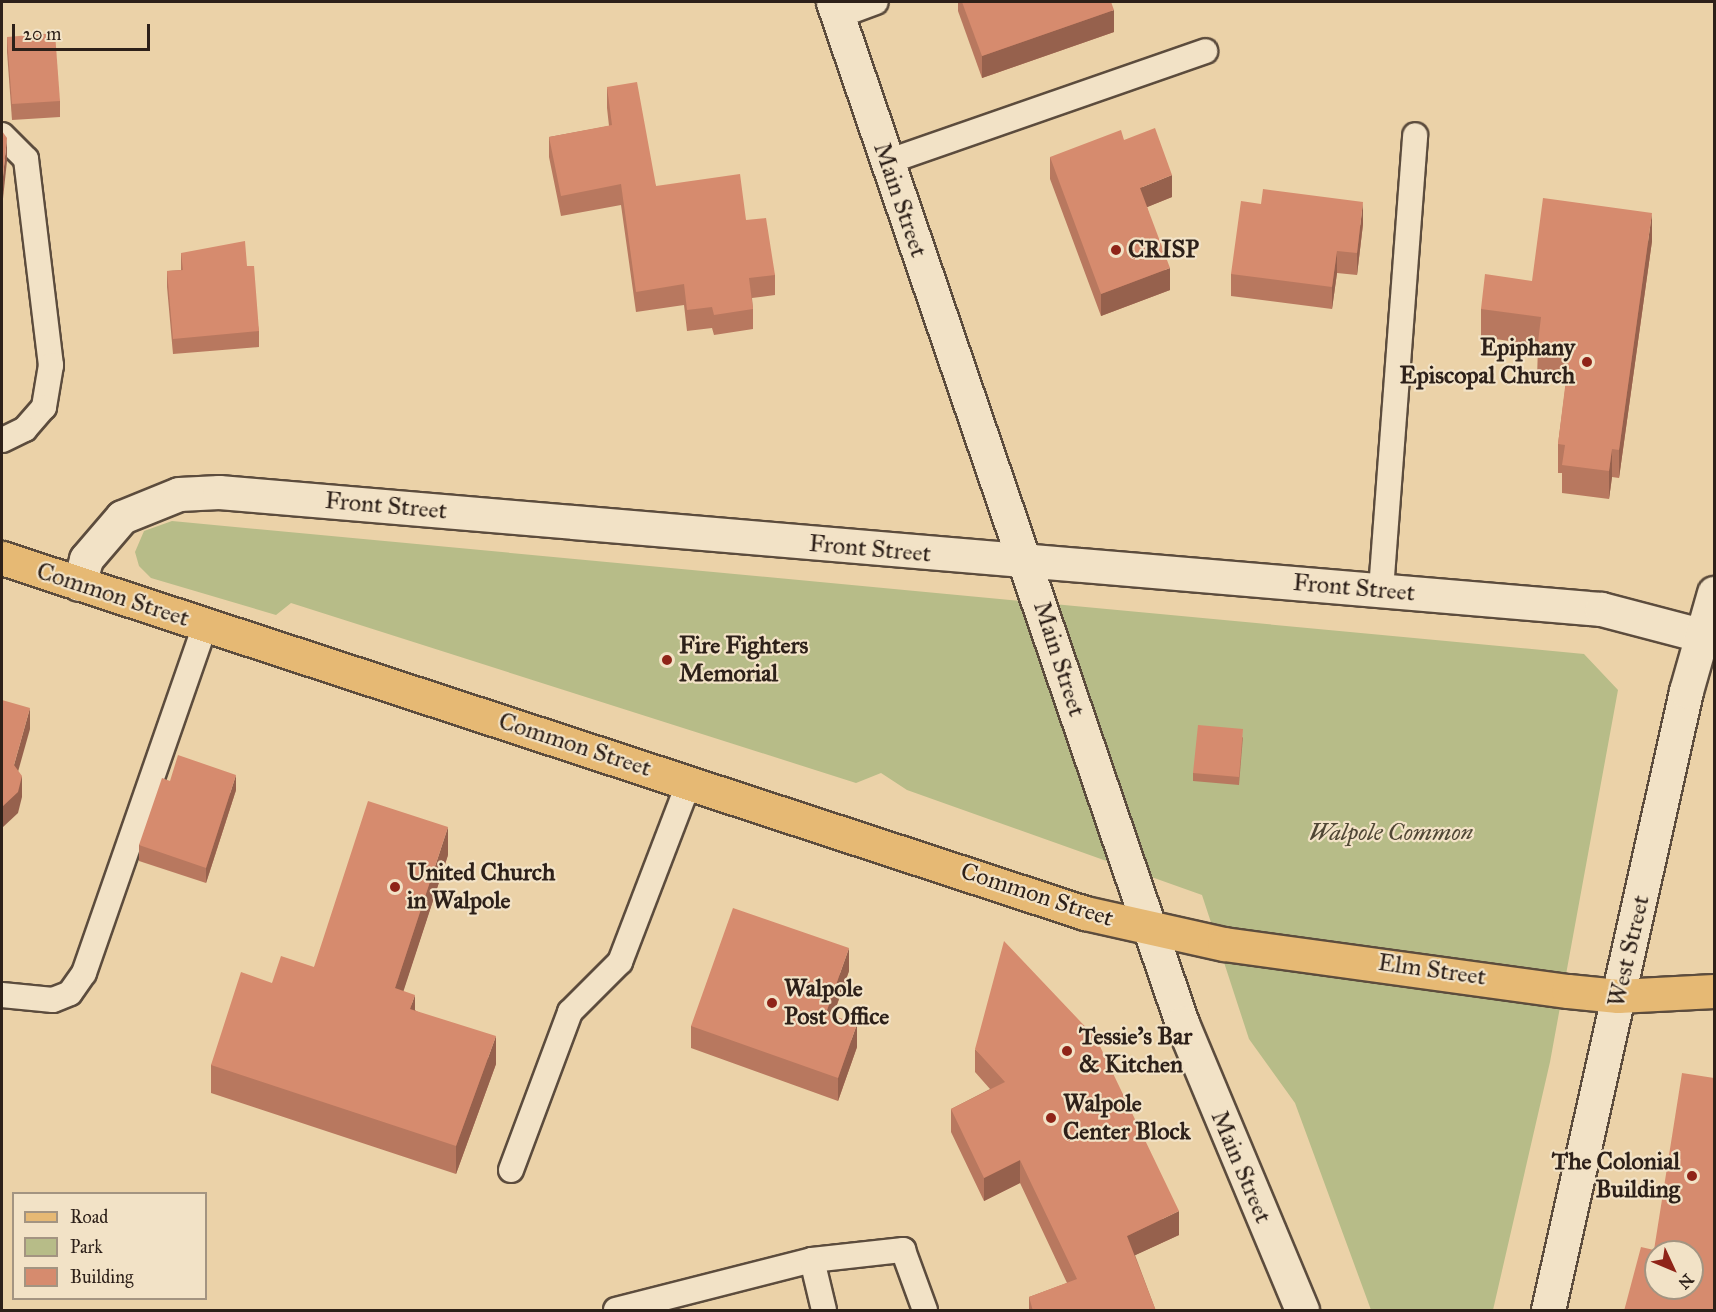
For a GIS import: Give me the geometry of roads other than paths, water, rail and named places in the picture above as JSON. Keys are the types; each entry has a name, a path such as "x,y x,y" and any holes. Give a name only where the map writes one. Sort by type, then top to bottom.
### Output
{"main road":[{"name":"Common Street","path":"2,558 1085,913 1150,929"},
{"name":"Elm Street","path":"1150,929 1618,996 1714,991"}],"street":[{"name":"Main Street","path":"836,9 1197,1062 1302,1311"},
{"name":"Front Street","path":"79,584 86,559 122,517 179,494 219,492 1600,609 1700,635"},
{"name":"West Street","path":"1548,1311 1700,635 1714,593"}],"lane":[{"path":"836,9 876,2"},
{"path":"887,162 1205,51"},
{"path":"2,135 27,159 51,365 44,407 25,429 2,440"},
{"path":"1381,590 1415,135"},
{"path":"2,995 53,1000 70,993 84,973 205,625"},
{"path":"511,1170 570,1012 620,962 689,782"},
{"path":"616,1311 812,1260 903,1251 925,1311"},
{"path":"812,1260 824,1311"}],"place":[{"name":"CRISP","path":"1116,250"},
{"name":"Epiphany Episcopal Church","path":"1587,362"},
{"name":"Fire Fighters Memorial","path":"667,660"},
{"name":"United Church in Walpole","path":"395,887"},
{"name":"Walpole Post Office","path":"772,1003"},
{"name":"Tessie's Bar & Kitchen","path":"1067,1051"},
{"name":"Walpole Center Block","path":"1051,1118"},
{"name":"The Colonial Building","path":"1692,1176"}],"park label":[{"name":"Walpole Common","path":"1391,833"}]}
